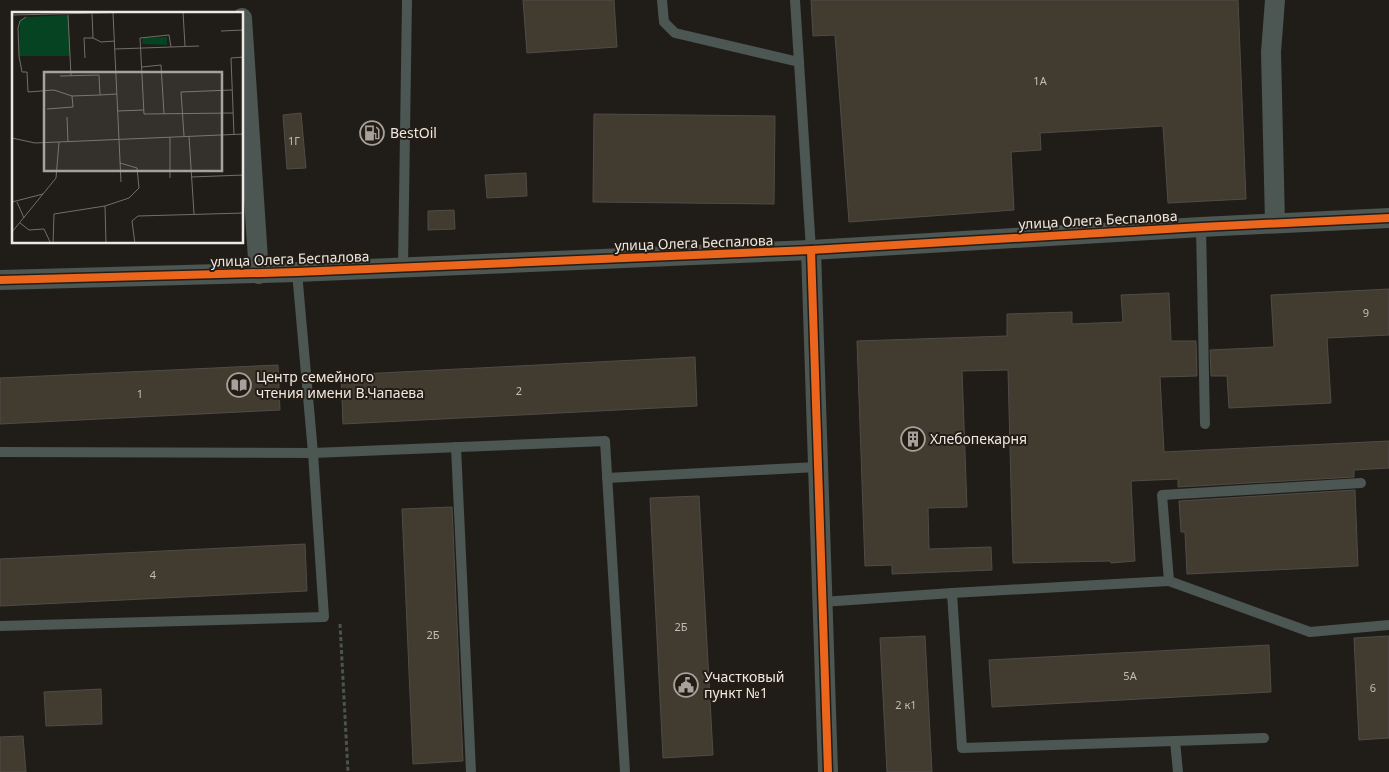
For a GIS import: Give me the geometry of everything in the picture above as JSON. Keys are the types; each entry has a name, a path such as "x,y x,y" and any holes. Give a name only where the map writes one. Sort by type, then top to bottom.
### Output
{"street":[{"path":"1275,0 1271,52 1275,223"},
{"path":"244,48 259,274"},
{"name":"улица Олега Беспалова","path":"0,280 259,274 811,250 1201,226 1389,218"},
{"path":"811,250 828,772"}],"lane":[{"path":"403,267 408,0"},
{"path":"662,0 664,22 675,33 799,62"},
{"path":"795,0 811,250"},
{"path":"1201,226 1205,424"},
{"path":"0,626 324,617 313,453 297,272"},
{"path":"0,452 313,453 605,440 625,772"},
{"path":"456,447 471,772"},
{"path":"607,478 817,467"},
{"path":"1169,581 1162,495 1361,483"},
{"path":"822,602 1169,581 1310,632 1389,625"},
{"path":"952,593 962,748 1264,738"},
{"path":"1175,741 1178,772"}],"path":[{"path":"324,617 340,616 348,772"}],"building":[{"path":"523,0 614,0 617,47 527,53"},
{"path":"811,0 1238,0 1246,199 1168,203 1163,126 1040,133 1041,150 1011,152 1014,210 849,222 835,35 813,36"},
{"path":"301,113 306,168 287,169 283,115"},
{"path":"594,114 775,116 774,204 593,202"},
{"path":"526,173 527,196 487,198 485,175"},
{"path":"454,210 455,229 428,230 428,211"},
{"path":"1389,289 1389,335 1327,338 1331,403 1229,408 1227,376 1211,376 1210,350 1274,347 1271,295"},
{"path":"1169,293 1171,341 1196,341 1197,376 1160,377 1164,452 1389,441 1389,468 1354,470 1354,477 1178,487 1178,479 1131,481 1135,561 1111,563 1110,561 1013,563 1008,370 962,371 967,507 928,508 929,549 991,547 992,570 892,574 892,565 865,566 857,341 1007,336 1007,314 1072,312 1072,324 1123,322 1121,295"},
{"path":"695,357 697,406 343,424 341,375"},
{"path":"278,365 280,410 0,424 0,378"},
{"path":"1355,490 1358,566 1187,574 1185,532 1181,532 1179,501"},
{"path":"699,496 713,755 663,758 650,498"},
{"path":"452,507 463,761 413,764 402,509"},
{"path":"305,544 307,591 0,606 0,559"},
{"path":"925,636 932,772 887,772 880,638"},
{"path":"1389,636 1389,738 1359,740 1354,638"},
{"path":"1269,645 1271,692 992,707 989,660"},
{"path":"101,689 102,724 46,726 44,692"},
{"path":"23,736 26,772 0,772 0,737"}],"cycle path":[{"path":"0,280 297,272 811,250 1389,218"},
{"path":"811,250 828,772"}],"place":[{"name":"BestOil","path":"372,133"},
{"name":"Центр семейного чтения имени В.Чапаева","path":"239,385"},
{"name":"Хлебопекарня","path":"913,439"},
{"name":"Участковый пункт №1","path":"686,685"}]}
